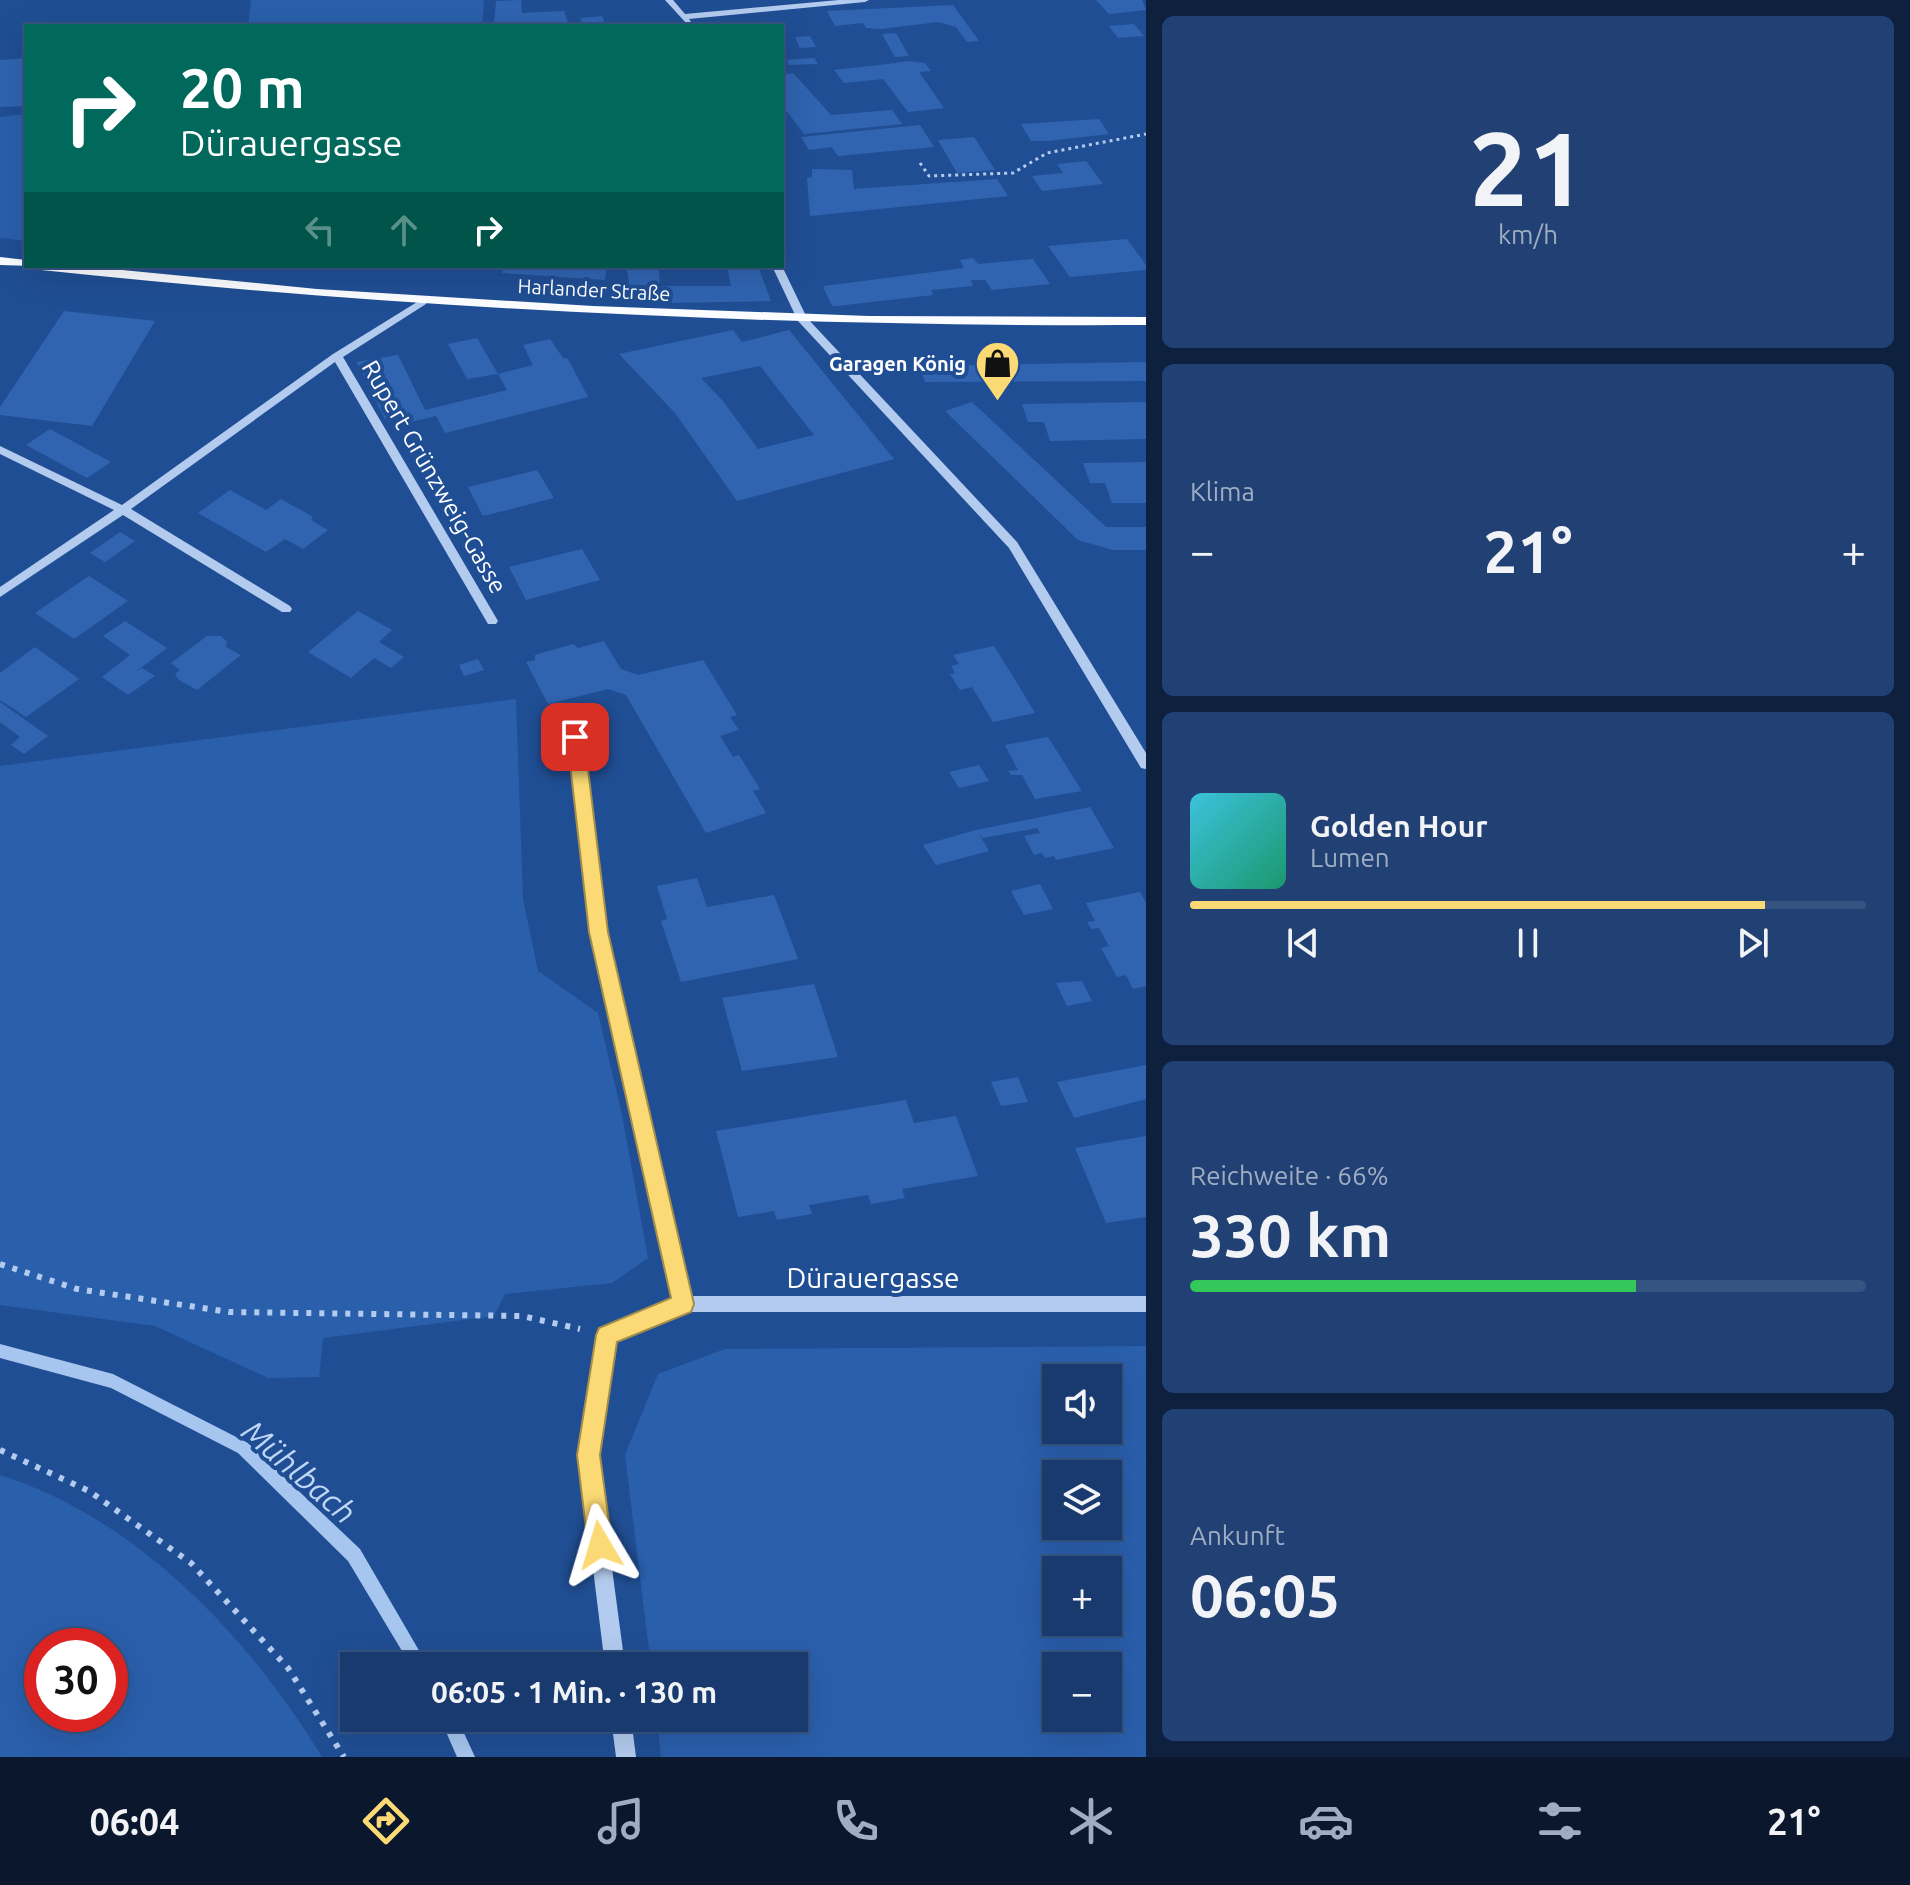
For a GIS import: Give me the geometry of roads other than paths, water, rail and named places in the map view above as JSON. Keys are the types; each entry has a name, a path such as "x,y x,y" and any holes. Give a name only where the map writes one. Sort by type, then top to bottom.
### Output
{"main road":[{"path":"0,261 24,264"},
{"name":"Harlander Straße","path":"58,268 188,283 422,302 938,323 1146,321"}],"street":[{"path":"669,0 688,24"},
{"path":"683,17 865,0"},
{"path":"778,268 802,319 1013,545 1146,764"},
{"name":"Rupert Grünzweig-Gasse","path":"0,593 123,510 337,356 422,302"},
{"name":"Rupert Grünzweig-Gasse","path":"337,356 492,621"},
{"path":"0,450 123,510 286,609"},
{"path":"0,584 16,582"},
{"path":"575,737 598,932 683,1304"},
{"name":"Dürauergasse","path":"613,1652 588,1455 607,1335 683,1304 1146,1304"},
{"path":"623,1732 626,1757"}],"waterway":[{"name":"Mühlbach","path":"0,1351 113,1381 243,1448 354,1555 412,1652"},
{"name":"Mühlbach","path":"454,1732 466,1757"}],"place":[{"name":"Garagen König","path":"997,403"}]}
